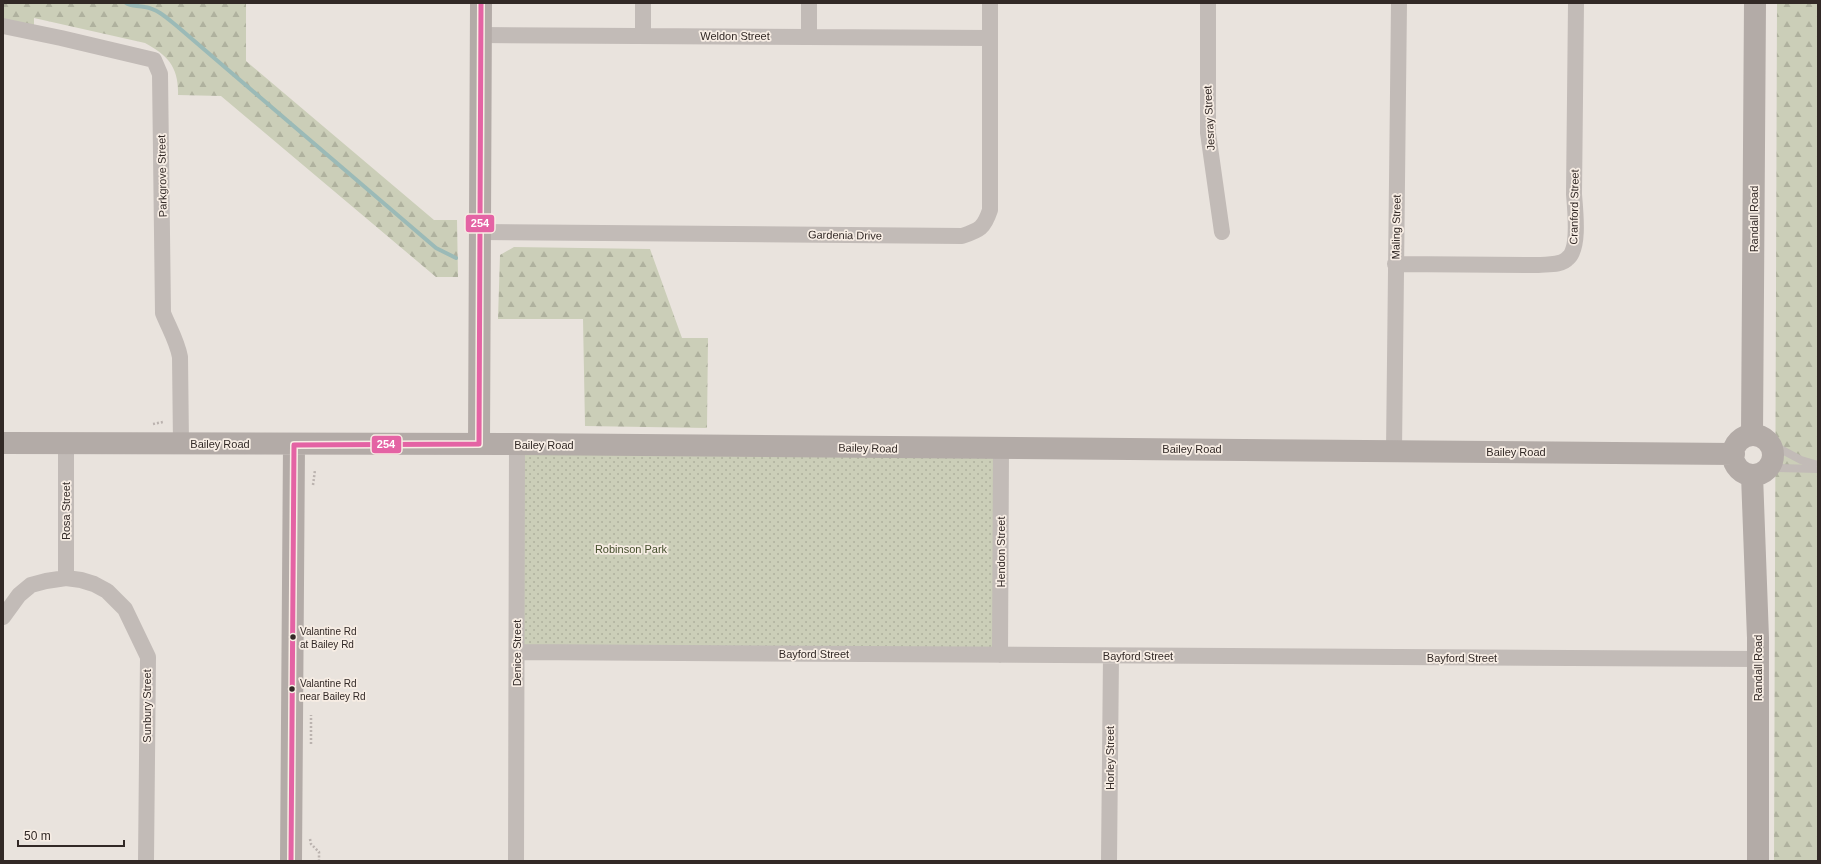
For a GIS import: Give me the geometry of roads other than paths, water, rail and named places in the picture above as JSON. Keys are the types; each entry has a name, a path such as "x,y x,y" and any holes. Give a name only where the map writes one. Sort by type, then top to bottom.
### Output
{"street":[{"path":"479,444 481,3"},
{"path":"643,3 643,35"},
{"path":"809,3 809,36"},
{"name":"Gardenia Drive","path":"480,232 962,236 976,231 986,223 990,210 990,3"},
{"name":"Jesray Street","path":"1208,3 1208,133 1222,232"},
{"name":"Maling Street","path":"1394,451 1399,3"},
{"name":"Cranford Street","path":"1395,264 1538,265 1560,263 1568,258 1574,249 1575,225 1576,3"},
{"name":"Randall Road","path":"1755,3 1760,438 1772,453 1770,465 1759,472 1758,861"},
{"name":"Parkgrove Street","path":"3,26 154,60 160,74 163,313 169,329 177,342 180,357 181,444"},
{"name":"Weldon Street","path":"482,35 989,38"},
{"path":"1759,472 1739,470 1735,464 1734,454 1736,445 1740,440 1760,438"},
{"name":"Bailey Road","path":"3,443 294,445 517,444 1734,454"},
{"name":"Rosa Street","path":"66,444 74,579"},
{"name":"Denice Street","path":"516,861 517,444"},
{"path":"291,861 294,445"},
{"name":"Hendon Street","path":"1000,655 1001,449"},
{"path":"3,617 19,595 31,586 46,581 74,579"},
{"name":"Sunbury Street","path":"74,579 94,584 107,591 122,605 131,620 148,657 146,861"},
{"name":"Bayford Street","path":"517,652 1758,659"},
{"name":"Horley Street","path":"1109,861 1110,656"}],"lane":[{"path":"1760,438 1801,460 1818,465"},
{"path":"1759,472 1776,468 1818,469"}],"waterway":[{"path":"126,3 150,8 167,18 436,248 456,258"}],"place":[{"name":"Valantine Rd at Bailey Rd","path":"293,637"},
{"name":"Valantine Rd near Bailey Rd","path":"292,689"}],"park label":[{"name":"Robinson Park","path":"631,549"}]}
